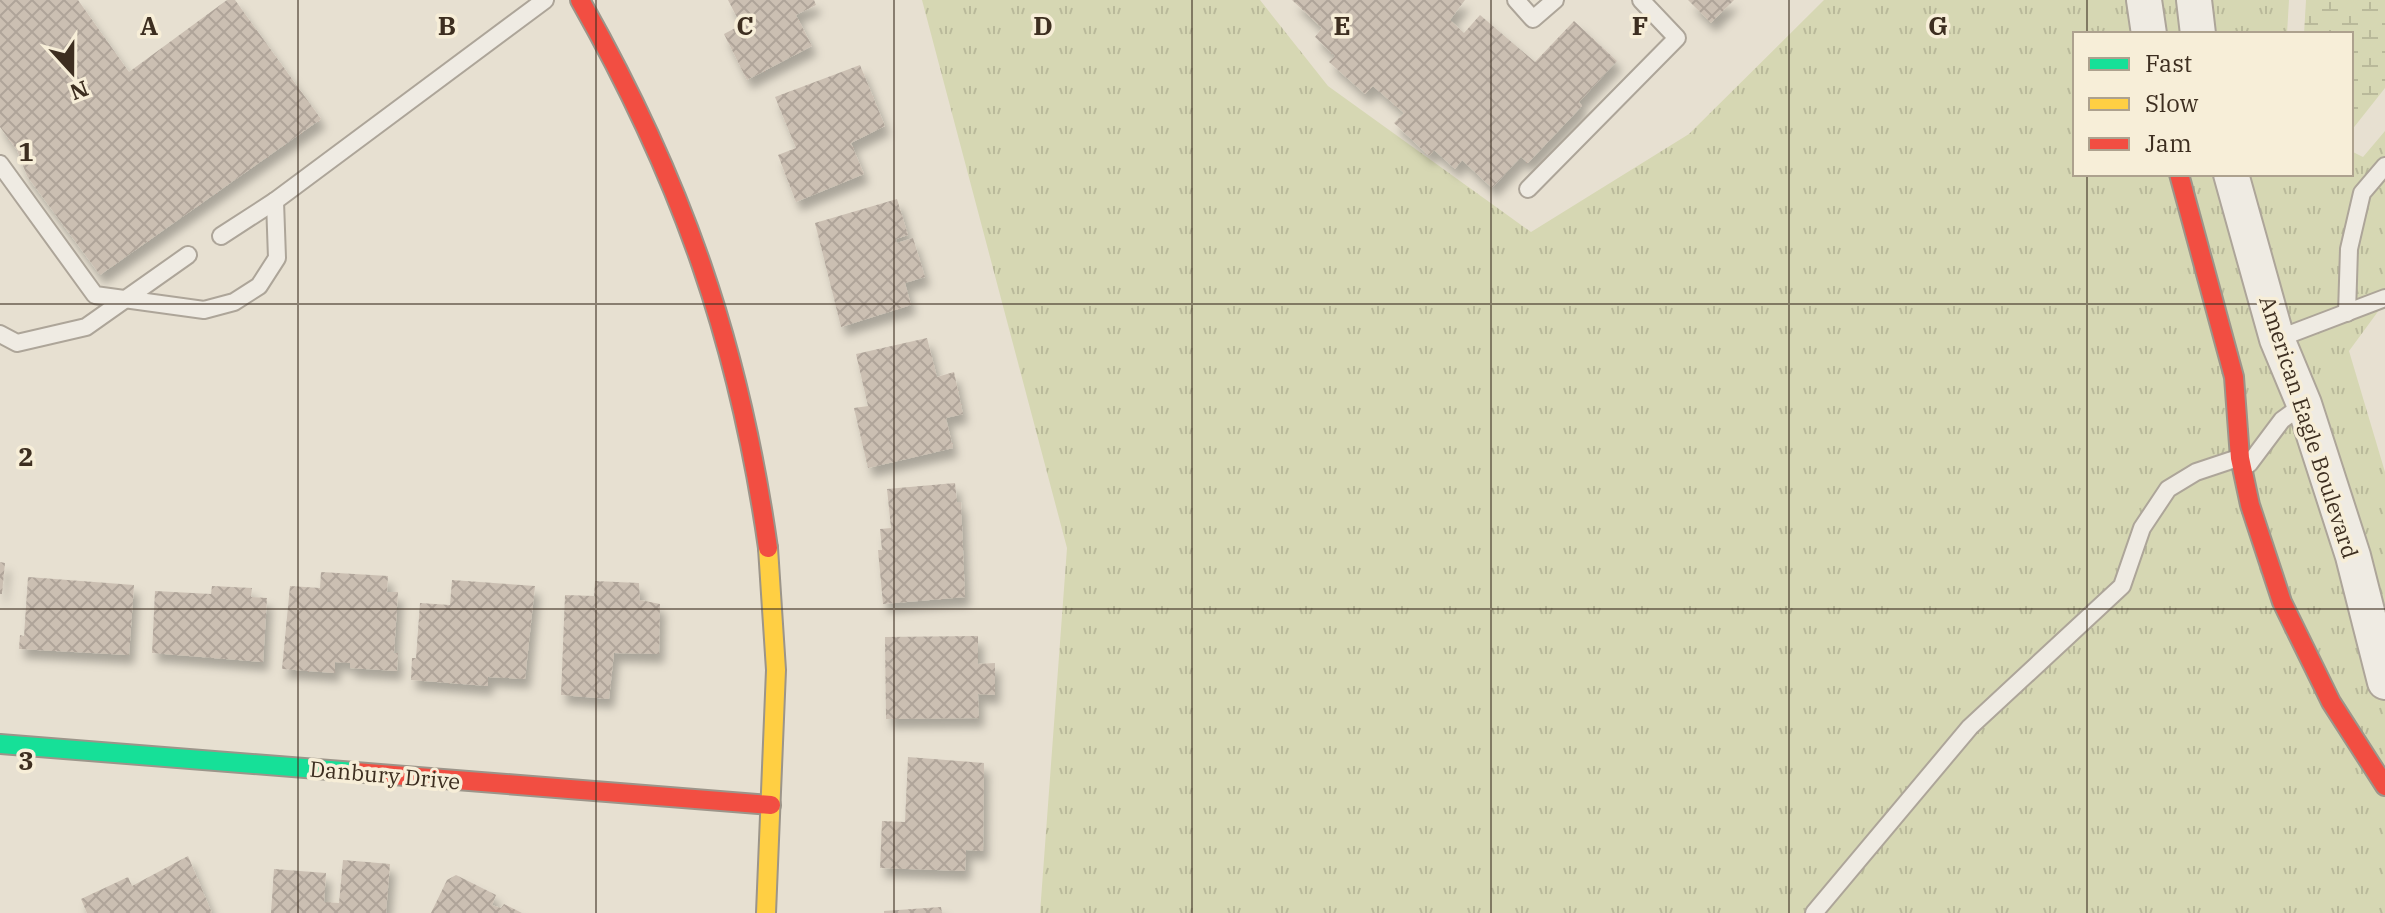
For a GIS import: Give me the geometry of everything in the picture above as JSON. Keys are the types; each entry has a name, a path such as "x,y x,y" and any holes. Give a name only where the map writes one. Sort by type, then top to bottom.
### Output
{"street":[{"path":"580,0 631,91 688,220 722,321 747,417 771,579 776,697 766,913"},
{"path":"2144,0 2149,32"},
{"path":"2194,0 2198,32"},
{"path":"2180,176 2234,377 2241,464 2282,602 2331,702 2385,786"},
{"name":"American Eagle Boulevard","path":"2232,176 2277,339 2304,404 2353,556 2385,682"},
{"name":"Danbury Drive","path":"0,744 771,805"}],"lane":[{"path":"221,236 275,201 545,0"},
{"path":"1516,0 1533,19 1555,0"},
{"path":"1528,189 1677,38 1641,0"},
{"path":"0,164 95,295 124,300 204,310 234,302 259,286 277,258 275,201"},
{"path":"2347,313 2349,249 2362,193 2385,166"},
{"path":"0,334 17,343 86,327 188,255"},
{"path":"2277,339 2385,298"},
{"path":"1814,913 1970,727 2122,586 2142,528 2168,489 2196,472 2241,464 2282,420 2304,404"}],"green space":[{"path":"922,0 1260,0 1328,86 1531,232 1689,134 1824,0 2289,0 2287,32 2073,32 2073,176 2353,176 2353,152 2363,157 2385,131 2385,302 2349,351 2385,472 2385,913 1040,913 1067,548"},
{"path":"2306,0 2385,0 2385,88 2353,128 2353,32 2304,32"}],"building":[{"path":"0,0 78,0 129,72 227,0 235,0 321,119 100,275 27,176 17,150 0,127"},
{"path":"728,0 814,0 816,5 796,15 812,46 747,80 724,34 741,25"},
{"path":"1292,0 1465,0 1450,20 1464,33 1480,15 1535,62 1574,21 1617,61 1579,102 1582,106 1528,163 1521,157 1492,188 1462,160 1455,169 1434,150 1429,156 1394,123 1404,113 1373,86 1365,94 1329,62 1335,56 1315,37 1322,28"},
{"path":"1688,0 1734,0 1711,23"},
{"path":"860,65 885,126 851,143 864,174 796,202 778,155 796,148 775,97"},
{"path":"897,199 908,235 896,239 897,243 913,238 925,277 905,283 911,305 841,327 815,223"},
{"path":"927,338 937,377 954,372 963,414 946,418 953,448 868,468 854,408 868,406 856,354"},
{"path":"955,483 957,502 961,502 965,597 883,604 878,550 882,550 880,529 891,528 887,489"},
{"path":"0,562 5,563 2,594 0,594"},
{"path":"321,572 388,576 387,592 398,592 394,653 398,653 397,671 350,668 350,663 335,662 335,673 282,669 290,586 320,588"},
{"path":"28,577 134,585 129,655 19,649 20,635 24,636"},
{"path":"452,580 535,586 525,679 488,677 488,686 411,680 412,658 416,658 420,603 450,605"},
{"path":"595,581 639,583 640,600 660,604 659,654 614,653 609,699 561,695 565,595 594,596"},
{"path":"212,586 252,588 251,597 267,598 263,662 152,653 155,591 211,594"},
{"path":"978,636 978,664 995,663 995,695 978,694 979,718 886,719 885,637"},
{"path":"908,757 984,763 983,851 966,850 965,871 880,868 882,821 905,822"},
{"path":"188,856 212,913 87,913 81,899 128,877 132,886"},
{"path":"343,860 390,864 386,913 271,913 274,869 326,873 324,902 339,903"},
{"path":"456,875 496,895 492,905 501,908 504,904 522,913 431,913 447,880"},
{"path":"941,907 942,913 884,913 884,911"}],"traffic: fast":[{"path":"0,744 355,772"}],"traffic: slow":[{"path":"766,913 776,670 768,548"}],"traffic: jam":[{"path":"580,0 648,133 677,198 701,265 741,401 768,548"},
{"path":"2180,176 2234,377 2240,458 2250,505 2282,602 2331,702 2385,786"},
{"path":"355,772 771,805"}]}
